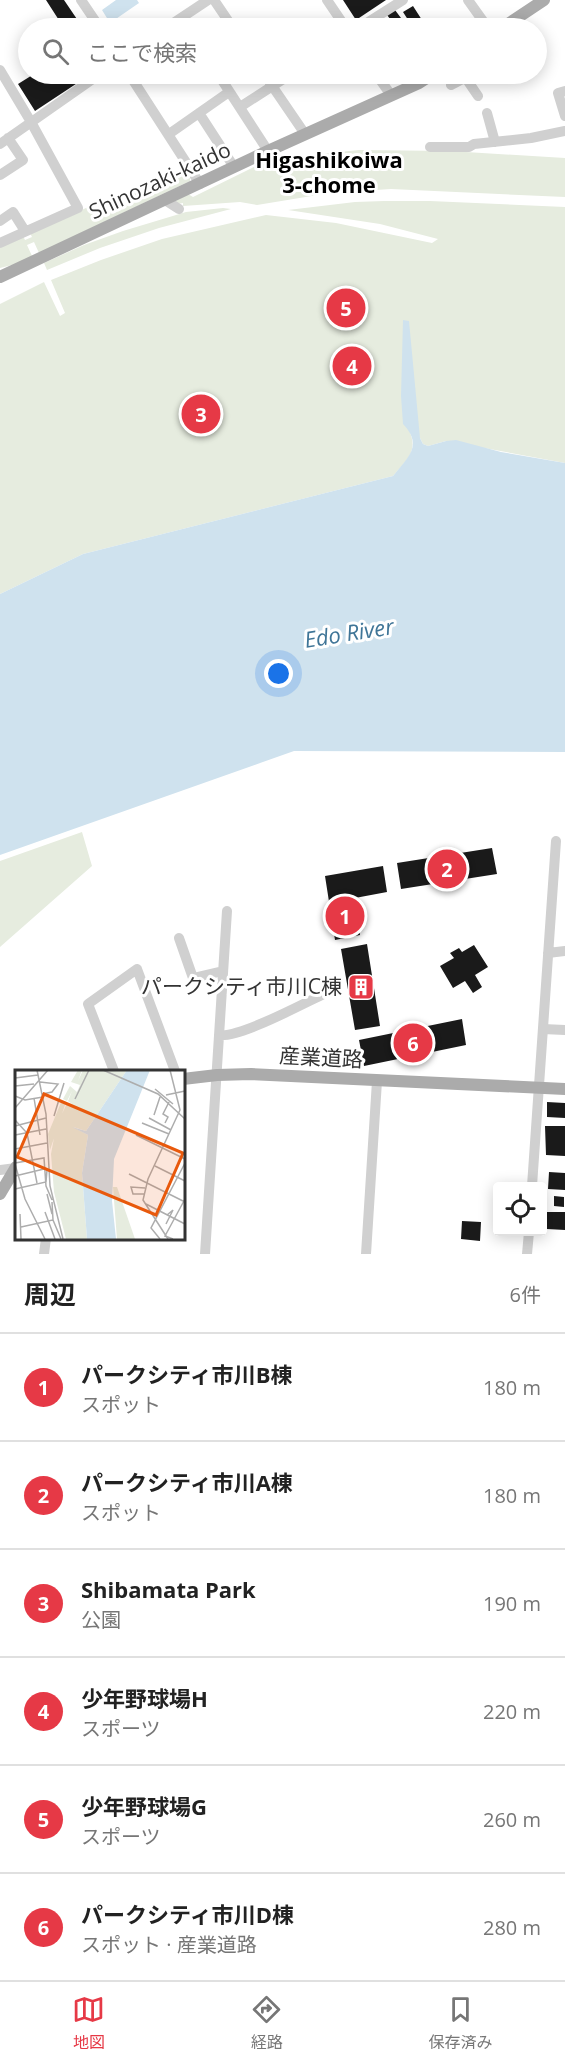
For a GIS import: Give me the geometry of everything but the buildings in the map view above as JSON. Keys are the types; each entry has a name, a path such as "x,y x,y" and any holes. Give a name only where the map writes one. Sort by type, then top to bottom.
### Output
{"main road":[{"path":"516,18 539,1"},
{"name":"Shinozaki-kaido","path":"4,274 415,84"},
{"name":"産業道路","path":"184,1078 217,1074 251,1074 565,1089"},
{"path":"0,1194 15,1169"}],"street":[{"path":"81,0 93,18"},
{"path":"181,18 208,0"},
{"path":"214,0 226,18"},
{"path":"327,0 339,18"},
{"path":"375,18 403,0"},
{"path":"468,0 481,18"},
{"path":"0,70 78,208 0,243"},
{"path":"0,175 23,160 4,141 86,84"},
{"path":"136,84 200,184"},
{"path":"225,84 268,151"},
{"path":"240,107 276,84"},
{"path":"383,84 391,95"},
{"path":"472,84 478,96"},
{"path":"273,86 305,135"},
{"path":"565,91 558,93 565,116"},
{"path":"169,134 230,92"},
{"path":"199,113 234,167"},
{"path":"487,113 495,142"},
{"path":"430,147 469,147 565,131"},
{"path":"165,200 179,209"},
{"path":"0,221 13,212 25,231"},
{"path":"532,1182 556,841"},
{"path":"205,1254 227,911"},
{"path":"178,938 193,978 223,971"},
{"path":"548,953 565,951"},
{"path":"114,1070 88,1004 137,969 175,1070"},
{"path":"219,1031 225,1036 252,1027 326,993"},
{"path":"543,1029 565,1030"},
{"path":"366,1254 377,1081"},
{"path":"0,1170 15,1167"},
{"path":"527,1254 529,1236"},
{"path":"45,1254 46,1239"}],"shaded area":[{"path":"359,150 450,151 565,158 565,197 391,189 330,193 257,205 240,202 183,206 183,203 177,204 175,201 188,194 193,197 270,159"},
{"path":"190,175 190,181 39,253 34,242 27,245 32,256 16,264 0,268 0,246 23,236 25,240 32,237 30,233 86,208 177,176"},
{"path":"384,201 565,207 565,463 446,441 428,446 409,430 413,444 412,450 393,476 83,554 0,594 0,304 44,282 60,316 65,313 51,280 162,239 266,215 336,223 432,243 438,239 380,224 288,210"},
{"path":"231,209 159,228 100,248 47,270 44,263 123,231 186,212"},
{"path":"82,832 92,866 0,947 0,861"}],"water":[{"path":"116,0 137,0 139,3 117,18 107,18 102,10"},
{"name":"Edo River","path":"403,320 409,321 420,438 423,444 428,446 456,440 501,452 565,463 565,752 294,751 0,855 0,594 83,554 393,476 408,457 413,445 409,432 403,424 401,396"}],"place":[{"name":"少年野球場G","path":"346,308"},
{"name":"少年野球場H","path":"352,366"},
{"name":"Shibamata Park","path":"201,414"},
{"name":"パークシティ市川A棟","path":"447,869"},
{"name":"パークシティ市川B棟","path":"345,916"},
{"name":"パークシティ市川C棟","path":"361,987"},
{"name":"パークシティ市川D棟","path":"413,1043"}],"district":[{"name":"Higashikoiwa 3-chome","path":"329,172"}]}
